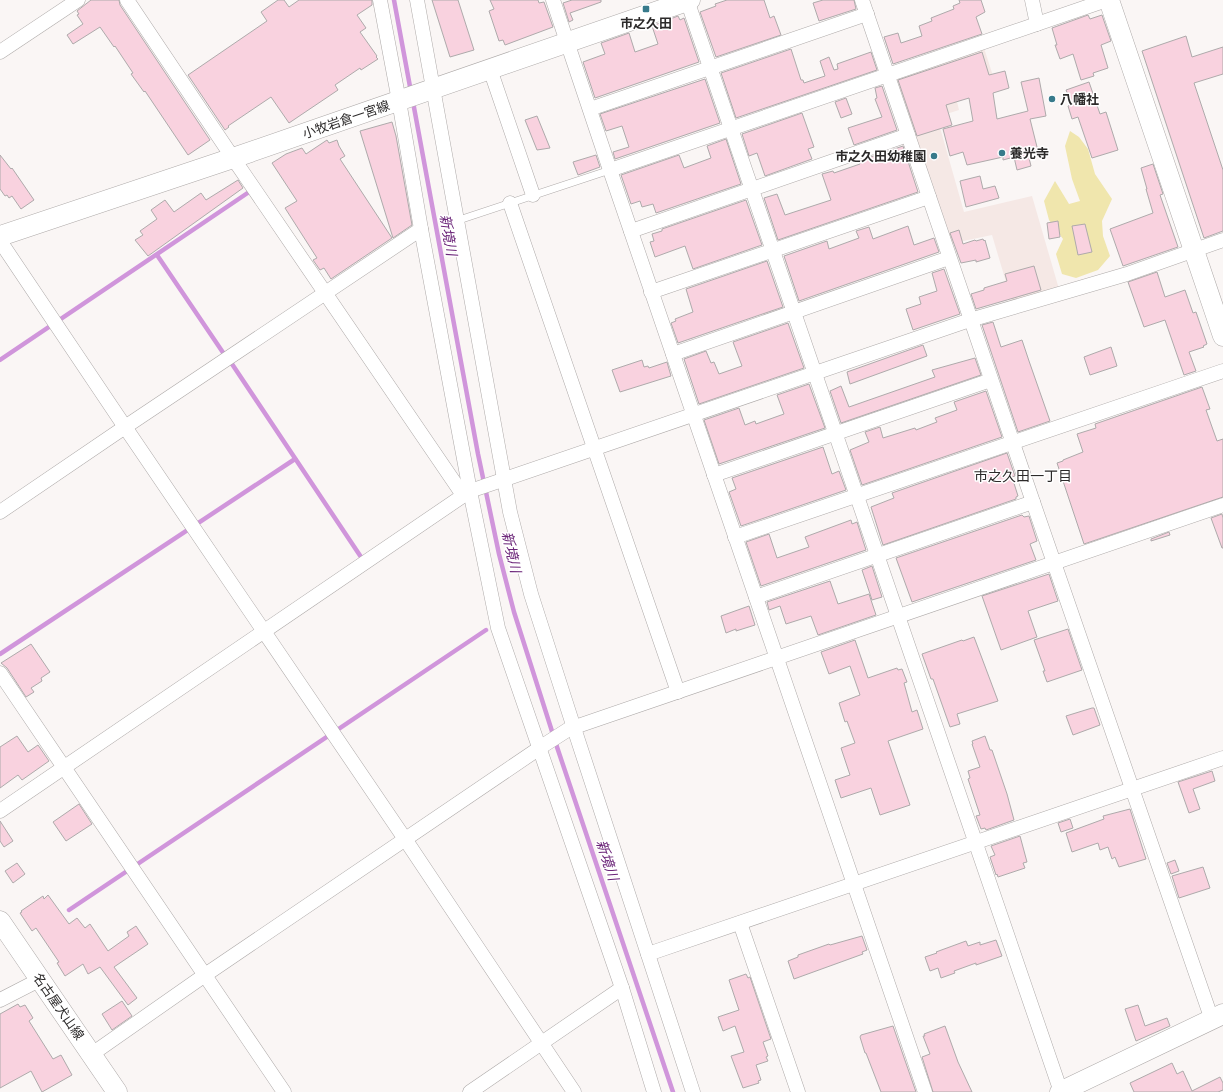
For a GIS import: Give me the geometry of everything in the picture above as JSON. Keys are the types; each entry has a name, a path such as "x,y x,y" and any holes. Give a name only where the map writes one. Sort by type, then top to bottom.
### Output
{"main road":[{"name":"小牧岩倉一宮線","path":"0,236 233,158 568,43 688,0"},
{"path":"1108,0 1223,336"},
{"name":"名古屋犬山線","path":"0,921 117,1092"},
{"path":"1060,1092 1218,1017"}],"street":[{"path":"0,52 78,0"},
{"path":"127,0 326,293 469,491"},
{"path":"380,0 401,100 420,229 469,491 498,628 542,746 622,988 654,1092"},
{"path":"417,0 431,90 502,479 510,512 531,594 572,729 693,1092"},
{"path":"553,0 854,884 922,1091"},
{"path":"688,0 730,129 1060,1092"},
{"path":"862,0 970,320 1132,789 1218,1017"},
{"path":"1032,0 1037,24"},
{"path":"610,170 887,74 1108,0"},
{"path":"590,109 867,14"},
{"path":"490,69 533,195"},
{"path":"631,231 908,135"},
{"path":"652,292 929,197"},
{"path":"510,203 678,692"},
{"path":"0,512 124,427 420,229"},
{"path":"0,811 469,491 693,413 970,320 1127,274 1223,240"},
{"path":"0,241 262,631 405,839 574,1092"},
{"path":"673,354 949,258"},
{"path":"735,537 1223,371"},
{"path":"714,475 991,380"},
{"path":"756,597 1033,502"},
{"path":"92,1054 205,974 542,746 572,729 1223,505"},
{"path":"0,673 284,1092"},
{"path":"648,954 1223,758"},
{"path":"740,922 798,1092"},
{"path":"0,1000 41,979"},
{"path":"470,1092 622,988"}],"lane":[{"path":"456,221 610,170"}],"shaded area":[{"name":"市之久田幼稚園","path":"984,48 994,79 955,93 959,110 937,117 964,212 1032,196 1059,289 1012,302 992,235 949,244 893,79"},
{"path":"1070,131 1079,137 1088,149 1095,174 1112,199 1102,221 1103,236 1110,256 1098,270 1076,278 1062,274 1056,254 1063,239 1049,220 1044,201 1055,181 1069,204 1080,201 1072,179 1065,146"}],"building":[{"path":"91,0 119,0 120,5 210,140 188,155 145,91 144,92 131,74 133,73 115,46 114,47 100,27 73,44 67,35 83,24 77,15 79,14 77,11"},
{"path":"278,0 284,0 289,7 299,0 372,0 372,5 357,15 366,28 360,32 378,59 361,70 360,68 335,85 338,90 289,123 271,97 228,126 229,127 225,130 188,75 267,21 261,12"},
{"path":"432,0 458,0 474,50 450,57"},
{"path":"490,0 538,0 539,3 544,2 553,27 505,45 503,40 499,41 489,11 494,9"},
{"path":"572,0 601,0 601,2 570,13 573,20 569,22 563,3"},
{"path":"727,0 764,0 770,18 774,16 781,35 716,57 700,12 716,6 715,4"},
{"path":"823,0 854,0 856,9 819,21 813,3"},
{"path":"959,0 981,0 985,12 976,17 982,34 893,64 884,37 898,33 901,43 922,36 919,26 932,21 931,18 954,9 953,6 960,3"},
{"path":"1088,15 1090,19 1102,15 1111,41 1101,45 1108,68 1093,73 1094,76 1081,80 1073,54 1060,59 1055,45 1057,45 1052,28"},
{"path":"678,16 680,20 684,18 699,62 595,98 583,62 605,54 601,43 629,33 635,52 658,44 652,26"},
{"path":"1186,36 1192,57 1223,47 1223,74 1194,83 1223,170 1223,231 1204,238 1142,51"},
{"path":"791,49 801,80 803,80 804,83 825,76 820,61 829,57 834,70 838,69 837,64 871,52 877,70 736,118 721,73"},
{"path":"982,52 989,75 1005,71 1009,88 993,93 997,119 1028,111 1021,82 1039,78 1046,116 1030,119 1038,151 1028,154 1031,166 1017,170 1014,157 1003,160 1003,157 967,165 963,152 950,156 943,129 973,121 969,98 946,105 952,125 917,136 898,80"},
{"path":"705,79 720,123 615,159 613,152 629,147 622,126 606,131 600,114"},
{"path":"1089,82 1100,114 1106,112 1118,150 1092,158 1078,117 1072,119 1068,106 1072,104 1066,90"},
{"path":"882,86 897,130 854,145 848,128 882,117 875,99 877,98 875,88"},
{"path":"846,98 852,114 841,118 835,102"},
{"path":"802,113 814,147 808,149 812,159 765,176 757,153 749,156 742,134"},
{"path":"537,116 550,148 537,150 525,120"},
{"path":"392,122 396,136 412,225 393,238 360,131"},
{"path":"726,139 741,184 656,213 653,204 642,207 640,201 631,204 621,175 679,155 684,168 711,158 707,146"},
{"path":"327,140 329,143 337,140 345,156 340,159 392,238 331,279 324,268 320,270 313,260 317,258 285,208 297,201 272,163 286,154 302,148 306,154"},
{"path":"903,146 918,192 778,240 764,198 777,194 785,215 831,200 822,174 833,171 834,173 860,164 859,161"},
{"path":"0,155 11,169 12,168 34,200 21,209 12,196 9,198 7,195 5,196 0,189"},
{"path":"596,155 600,167 578,175 573,162"},
{"path":"1153,164 1163,194 1160,195 1178,247 1123,266 1110,229 1153,213 1141,168"},
{"path":"980,176 983,189 995,186 999,198 966,207 960,181"},
{"path":"238,180 243,188 148,256 135,240 143,235 140,231 157,219 151,210 165,200 174,212 201,193 206,200"},
{"path":"746,200 762,245 693,269 685,246 655,257 650,242 654,241 652,234 662,231 662,229"},
{"path":"1058,221 1060,237 1049,239 1047,223"},
{"path":"1085,224 1092,252 1078,255 1072,226"},
{"path":"908,226 914,245 934,238 939,252 799,301 784,256 827,241 829,249 859,238 856,231 869,227 873,239"},
{"path":"959,230 963,244 975,240 985,240 990,258 976,262 976,260 961,263 950,233"},
{"path":"767,261 783,307 678,343 671,323 676,321 675,319 693,312 686,289"},
{"path":"1034,266 1041,290 976,309 971,294 984,290 984,288 1007,281 1005,274"},
{"path":"944,269 960,314 913,330 906,309 921,304 919,297 937,291 932,273"},
{"path":"1157,272 1165,297 1185,290 1193,313 1196,312 1207,344 1203,346 1204,347 1189,352 1196,371 1184,375 1165,320 1144,327 1128,282"},
{"path":"993,322 1001,347 1022,340 1050,421 1018,432 982,325"},
{"path":"788,323 804,368 699,404 684,359 706,351 711,363 714,362 719,374 742,366 733,342"},
{"path":"923,345 927,356 850,384 847,372"},
{"path":"1111,347 1117,366 1090,375 1084,357"},
{"path":"975,358 981,375 841,423 830,391 841,386 849,407 935,377 932,370"},
{"path":"642,360 644,367 648,366 649,368 667,362 671,376 620,392 612,370"},
{"path":"809,384 825,428 719,464 704,420 739,408 745,425 755,421 756,424 784,414 777,395"},
{"path":"1202,387 1210,409 1206,410 1217,441 1223,439 1223,497 1084,544 1057,463 1083,452 1077,434 1096,428 1095,424"},
{"path":"986,391 1002,437 862,485 850,450 869,442 865,432 880,427 883,438 915,428 916,430 937,422 935,418 957,410 954,402"},
{"path":"823,447 832,474 839,471 846,490 741,526 729,492 736,489 732,478"},
{"path":"1007,453 1015,476 1012,477 1018,496 1016,499 883,545 871,507 894,498 892,493"},
{"path":"1222,514 1223,518 1223,548 1211,518"},
{"path":"1022,515 1024,517 1029,516 1037,541 1030,544 1036,560 912,602 896,558"},
{"path":"851,520 852,524 857,522 866,550 761,586 746,542 769,534 777,558 809,547 805,537"},
{"path":"1169,532 1170,535 1151,541 1151,539"},
{"path":"872,566 882,597 872,600 862,570"},
{"path":"1049,574 1058,601 1028,611 1037,637 1001,650 982,596"},
{"path":"830,581 838,604 869,594 876,615 818,635 811,616 786,624 780,606 769,610 767,602"},
{"path":"749,606 755,625 726,633 721,616"},
{"path":"1068,629 1082,670 1047,682 1043,671 1045,671 1034,640"},
{"path":"974,637 998,701 957,714 960,724 950,727 933,679 931,679 922,654"},
{"path":"855,640 868,678 897,668 898,670 902,669 907,682 904,683 912,712 917,710 923,729 888,741 910,805 880,815 871,788 841,798 835,780 850,775 841,748 855,743 847,721 845,722 839,703 860,695 850,666 829,674 821,652"},
{"path":"31,644 50,672 41,678 42,681 31,688 34,692 26,697 7,668 1,663"},
{"path":"1094,708 1100,725 1073,735 1066,716"},
{"path":"17,736 28,752 38,745 49,761 22,780 18,775 0,788 0,747"},
{"path":"985,736 990,750 992,750 1014,820 986,830 985,828 981,829 976,816 980,815 968,779 970,778 968,771 980,767 972,741"},
{"path":"1212,771 1215,781 1193,789 1200,809 1189,813 1178,782"},
{"path":"79,804 92,824 66,841 53,822"},
{"path":"1130,809 1146,859 1119,867 1115,857 1112,859 1108,847 1100,850 1098,843 1072,852 1066,833 1104,819 1103,816"},
{"path":"1070,819 1073,828 1061,832 1058,823"},
{"path":"0,821 13,841 4,847 0,841"},
{"path":"1020,836 1027,862 1023,863 1025,868 998,877 990,857 995,855 991,846"},
{"path":"1175,860 1179,871 1171,874 1167,863"},
{"path":"17,863 25,874 13,883 5,871"},
{"path":"1203,867 1210,888 1179,898 1172,876"},
{"path":"48,895 69,924 77,918 85,928 90,924 108,951 129,936 127,932 136,926 148,944 114,967 137,998 128,1005 100,967 88,974 83,964 65,976 57,963 59,962 36,928 32,931 20,913 43,896 44,899"},
{"path":"862,936 867,950 862,952 863,954 794,979 788,961 798,957 798,955 829,944 830,945"},
{"path":"996,940 1002,956 976,965 976,963 954,971 955,973 941,978 938,968 930,971 925,957 966,941 968,946 980,942 980,945"},
{"path":"746,974 748,978 750,977 771,1039 763,1042 768,1056 766,1057 768,1061 756,1065 761,1080 758,1081 759,1083 743,1088 731,1056 744,1052 735,1026 723,1031 718,1017 739,1010 729,980"},
{"path":"122,1001 132,1016 112,1030 102,1014"},
{"path":"18,1004 20,1007 25,1005 33,1018 29,1021 53,1059 61,1055 72,1075 42,1092 31,1071 0,1088 0,1014"},
{"path":"1138,1005 1145,1026 1167,1018 1170,1026 1136,1041 1125,1009"},
{"path":"893,1026 916,1092 881,1092 865,1053 860,1037 861,1035"},
{"path":"945,1026 958,1062 972,1092 933,1092 922,1057 930,1054 923,1036 925,1036 924,1034"},
{"path":"1172,1063 1177,1074 1183,1071 1192,1091 1220,1077 1223,1083 1223,1090 1218,1092 1134,1092 1130,1083"}],"waterway":[{"name":"新境川","path":"394,0 411,92"},
{"name":"新境川","path":"413,102 478,454 499,554 514,612 557,747 673,1092"},
{"path":"0,360 252,190"},
{"path":"157,255 224,354"},
{"path":"232,364 361,557"},
{"path":"0,654 295,459"},
{"path":"69,910 486,630"}],"place":[{"name":"市之久田","path":"646,9"},
{"name":"八幡社","path":"1052,99"},
{"name":"養光寺","path":"1002,153"},
{"name":"市之久田幼稚園","path":"934,156"}],"district":[{"name":"市之久田一丁目","path":"1023,475"}]}
